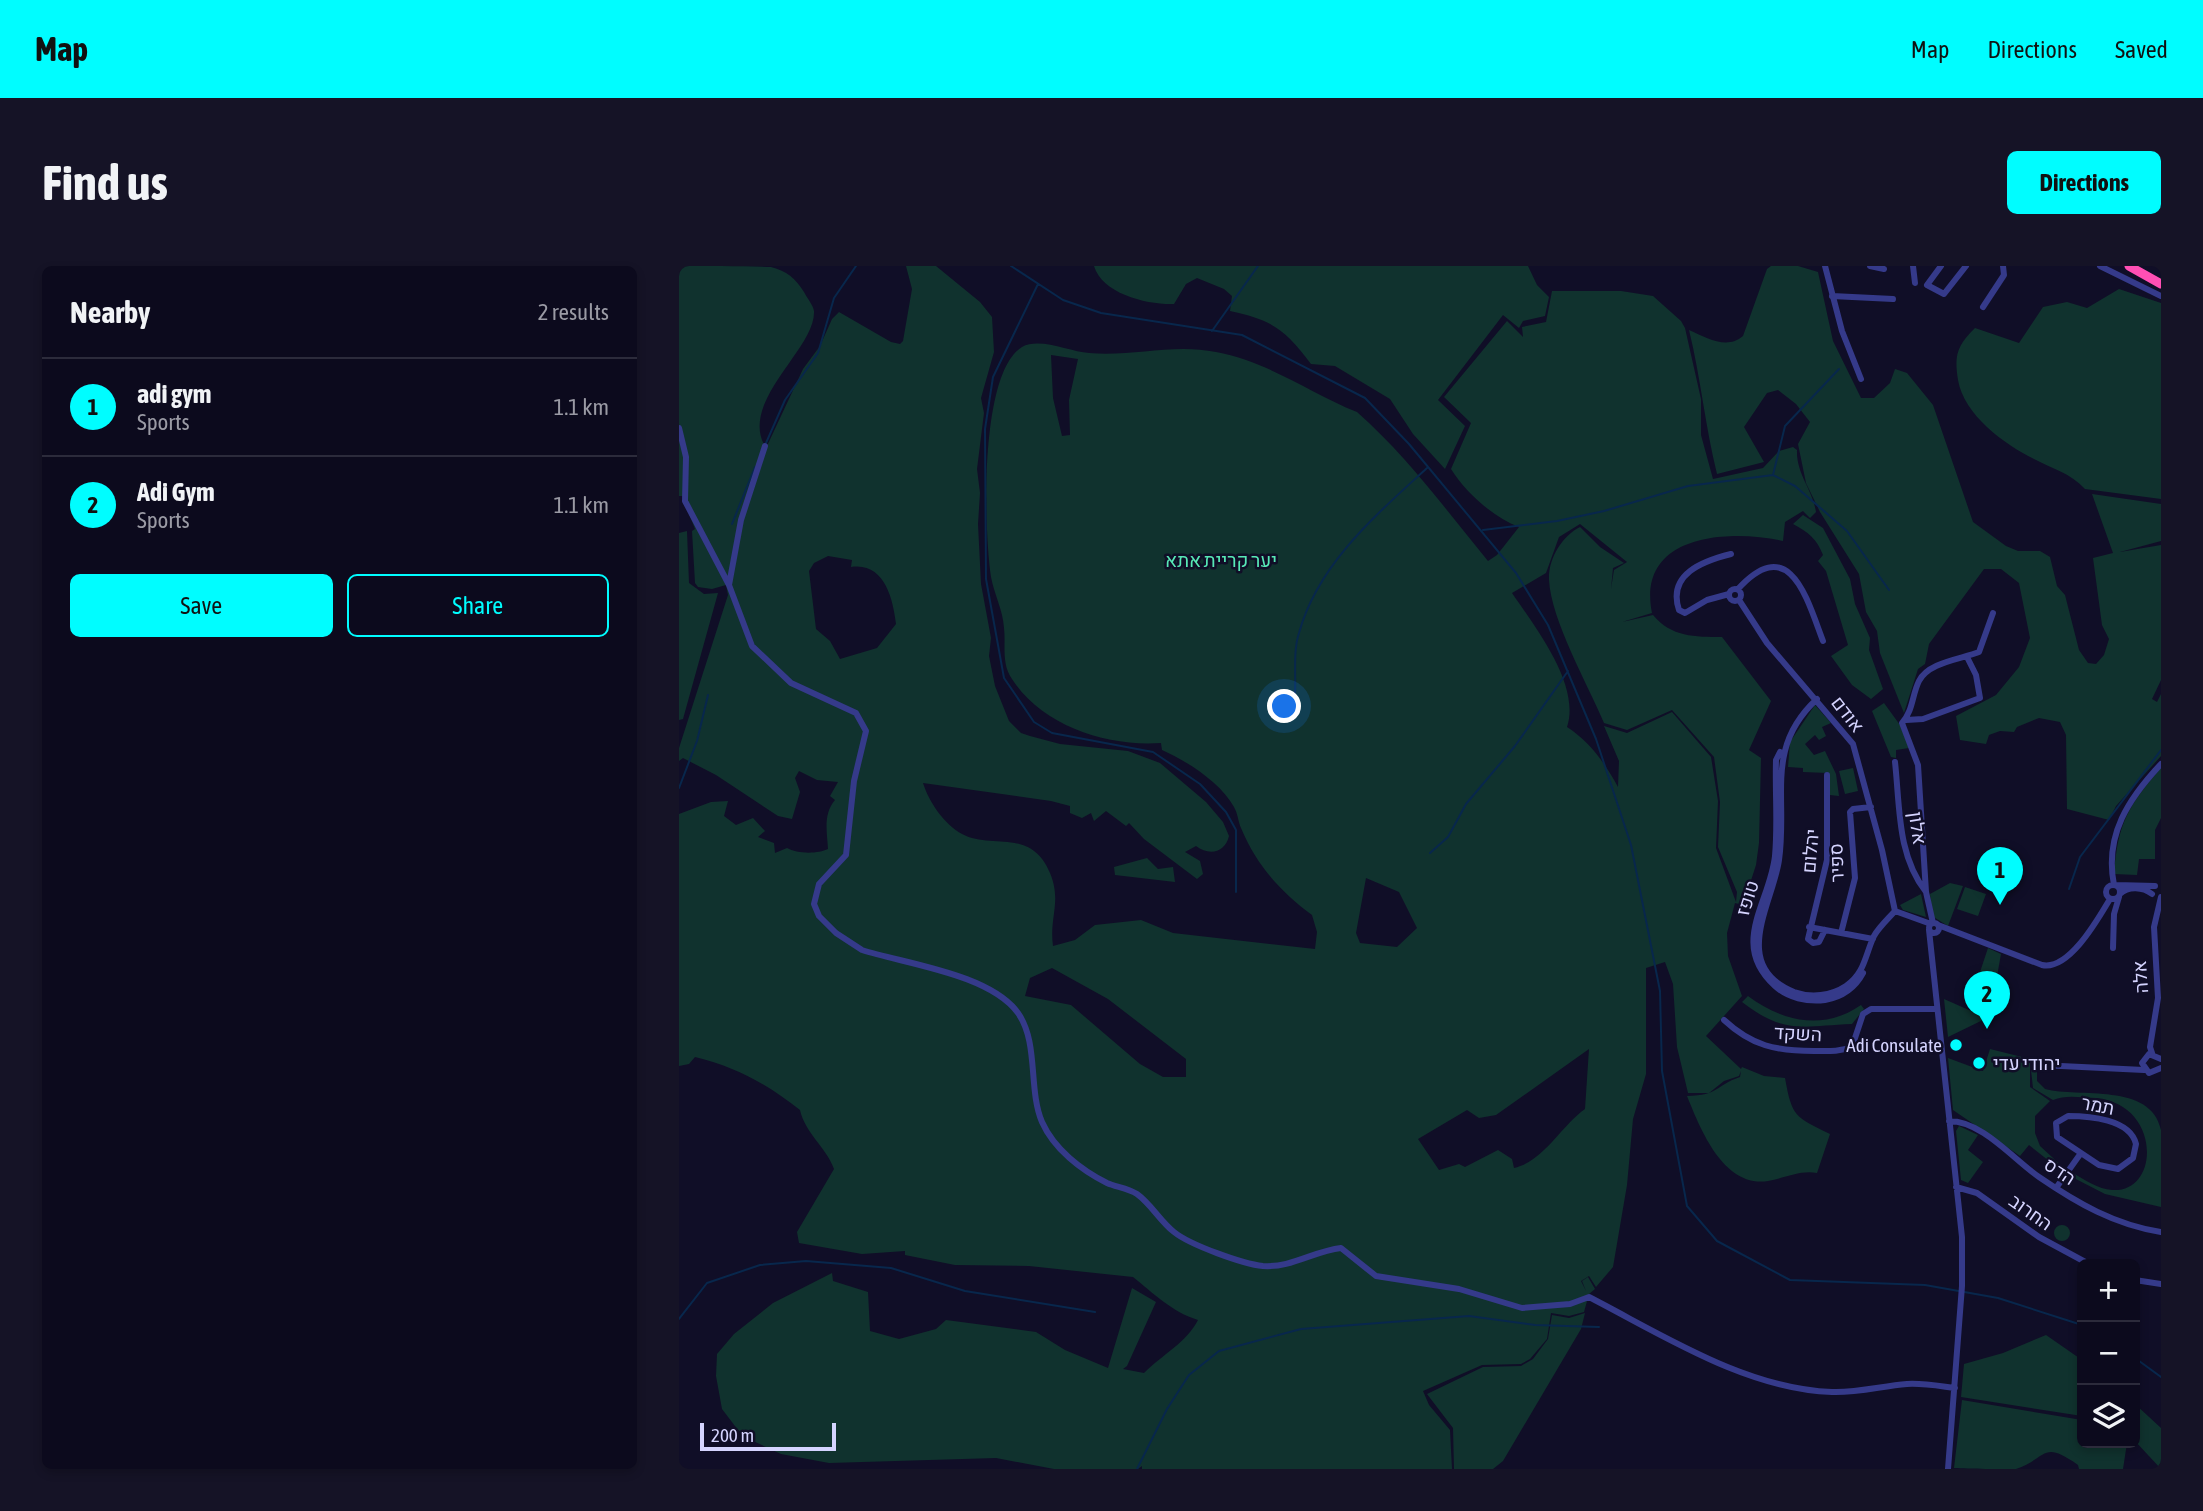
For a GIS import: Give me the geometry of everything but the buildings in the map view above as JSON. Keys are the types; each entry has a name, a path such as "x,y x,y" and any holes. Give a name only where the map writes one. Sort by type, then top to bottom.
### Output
{"highway":[{"path":"2129,266 2161,284"}],"street":[{"path":"1825,266 1832,296 1861,380"},
{"path":"1870,266 1884,269"},
{"path":"1913,266 1915,283"},
{"path":"1938,268 1927,285 1944,294 1966,266"},
{"path":"1983,307 2004,275 2003,266"},
{"path":"2100,266 2161,296"},
{"path":"1832,296 1893,299"},
{"path":"679,428 686,457 685,501 729,585 745,631 760,657 791,683 856,713 866,731 854,781 846,855 819,884 814,904 819,916 862,950 972,982 1006,1002 1018,1013 1024,1025 1033,1094 1050,1138 1074,1162 1107,1182 1140,1196 1176,1234 1262,1266 1286,1264 1341,1248 1376,1276 1459,1289 1522,1308 1570,1304 1589,1297 1687,1350 1759,1377 1792,1385 1830,1392 1910,1384 1955,1388"},
{"path":"729,585 741,520 765,446"},
{"path":"1731,554 1701,563 1686,573 1678,586 1676,599 1679,610 1685,613 1707,600 1729,594 1764,570 1779,568 1791,572 1803,589 1823,640"},
{"path":"1729,594 1733,601 1739,600 1742,595 1738,589"},
{"name":"אודם","path":"1739,600 1767,643 1853,744 1895,911"},
{"path":"1948,1469 1962,1286 1962,1237 1936,1009 1920,779 1915,752 1902,723 1906,720 1920,678 1935,667 1979,652 1993,613"},
{"path":"1906,720 1923,719 1980,698 1976,675 1967,657"},
{"name":"טופז","path":"1817,699 1802,714 1784,745 1781,770 1780,858 1758,928 1762,958 1779,983 1791,991 1812,995 1826,994 1846,986 1866,961 1873,939 1895,911"},
{"name":"אלון","path":"1895,762 1905,852 1912,873 1926,892"},
{"path":"2113,948 2114,914 2120,895 2115,885 2111,863 2121,818 2132,797 2161,764"},
{"name":"יהלום","path":"1809,927 1827,860 1827,775"},
{"name":"ספיר","path":"1841,933 1855,878 1850,812 1853,809 1871,807"},
{"path":"2110,899 2106,891 2115,885 2139,883 2158,886 2152,894"},
{"path":"1895,911 1932,927 2052,966 2068,957 2110,899 2127,889 2139,889 2161,897"},
{"name":"אלה","path":"2153,1053 2150,1047 2158,986 2154,937 2161,897"},
{"path":"1825,930 1822,940 1813,943 1808,939 1809,927 1825,930 1873,939"},
{"name":"השקד","path":"1724,1020 1744,1037 1767,1049 1837,1051 1851,1047 1863,1014 1871,1009 1936,1009"},
{"path":"2144,1070 2143,1060 2153,1053 2161,1059"},
{"path":"2040,1065 2159,1070 2161,1082"},
{"name":"תמר","path":"2074,1116 2115,1123 2134,1138 2136,1150 2133,1158 2118,1169 2105,1168 2081,1153 2057,1137 2055,1127 2063,1118 2074,1116"},
{"name":"הדס","path":"1949,1121 1968,1124 2056,1188 2113,1220 2161,1232"},
{"path":"2056,1188 2081,1153"},
{"name":"החרוב","path":"1956,1187 1977,1193 2039,1237 2080,1259"},
{"path":"2140,1281 2161,1284"}],"green space":[{"name":"יער קריית אתא","path":"679,266 771,267 794,279 812,306 814,311 811,326 769,394 762,413 760,430 766,448 803,369 820,346 832,319 839,312 891,342 900,344 903,341 912,289 906,266 936,266 980,302 992,317 994,352 981,398 984,413 977,469 980,493 978,524 981,584 991,638 989,656 995,686 1009,721 1021,733 1030,736 1060,744 1128,751 1160,763 1206,802 1223,822 1229,836 1224,846 1216,851 1206,851 1196,846 1185,852 1200,861 1203,874 1197,879 1144,839 1129,823 1126,826 1106,811 1094,821 1091,813 1082,818 1070,813 1070,806 1051,801 923,783 929,798 943,818 962,834 1021,845 1042,859 1050,873 1055,893 1053,946 1075,940 1095,925 1141,920 1173,933 1315,949 1317,932 1312,915 1290,897 1262,866 1247,842 1234,807 1212,781 1162,750 1161,743 1098,737 1058,721 1040,709 1012,679 1005,660 1003,621 991,577 986,491 991,419 998,387 1008,362 1022,347 1037,344 1105,354 1168,349 1200,350 1253,362 1357,412 1409,465 1488,561 1497,555 1519,527 1481,503 1464,487 1451,469 1471,423 1444,397 1507,321 1523,337 1522,327 1546,322 1552,291 1621,291 1653,296 1681,321 1685,328 1701,399 1701,435 1713,479 1763,468 1779,451 1793,447 1797,450 1799,467 1816,512 1810,518 1803,511 1785,522 1783,541 1761,537 1714,538 1691,543 1672,552 1658,567 1651,587 1652,613 1622,622 1653,615 1676,632 1693,636 1722,637 1771,701 1749,750 1761,758 1756,865 1743,905 1735,903 1727,933 1728,956 1742,996 1706,1036 1741,1069 1742,1067 1764,1076 1785,1078 1790,1101 1797,1114 1809,1124 1830,1134 1817,1173 1799,1173 1768,1181 1752,1181 1726,1166 1715,1153 1687,1096 1708,1093 1688,1093 1677,1047 1673,984 1665,962 1646,968 1646,1074 1633,1119 1627,1185 1613,1267 1596,1287 1589,1276 1581,1281 1586,1291 1582,1281 1588,1277 1595,1289 1589,1294 1584,1312 1569,1316 1551,1313 1547,1339 1530,1359 1521,1364 1482,1365 1423,1391 1429,1405 1450,1430 1452,1469 1142,1469 1142,1466 1138,1469 1054,1469 996,1458 829,1463 781,1454 751,1440 738,1430 722,1409 716,1376 717,1354 734,1334 773,1303 832,1273 833,1281 868,1292 870,1331 899,1339 936,1329 946,1320 1036,1332 1065,1350 1108,1368 1132,1288 1156,1302 1127,1366 1123,1369 1144,1373 1181,1342 1198,1320 1171,1307 1133,1277 1029,1266 955,1265 905,1255 905,1251 862,1254 799,1243 797,1232 834,1169 806,1126 800,1110 763,1084 738,1071 695,1057 689,1064 679,1066 679,814 711,802 728,801 724,816 736,825 753,818 765,831 758,837 774,843 775,853 787,848 802,852 819,852 828,849 827,817 835,800 830,796 838,782 817,780 799,771 795,778 800,792 792,819 778,816 716,775 683,758 679,761 679,748 728,595 726,585 712,589 698,587 695,583 692,531 695,529 682,496 679,496","holes":["1051,355 1078,359 1069,400 1070,435 1062,436 1053,398","1580,524 1627,562 1614,570 1611,589 1613,568 1624,563 1600,547 1580,527 1573,531 1557,549 1549,572 1556,614 1604,723 1627,730 1672,710 1714,757 1720,802 1718,847 1737,892 1736,902 1716,848 1718,801 1711,757 1672,712 1627,733 1604,726 1619,761 1618,787 1596,754 1583,739 1567,727 1570,711 1562,675 1543,639 1512,593 1546,573 1559,537","828,556 852,560 851,567 872,570 879,576 889,593 896,624 877,648 840,659 830,641 816,629 809,571 814,563","1366,878 1399,892 1417,928 1397,947 1360,943 1356,933","1052,968 1108,999 1186,1059 1186,1077 1163,1077 1140,1064 1071,1005 1025,996 1030,978","1589,1049 1585,1109 1543,1151 1525,1164 1514,1168 1512,1159 1498,1150 1465,1167 1459,1164 1439,1170 1418,1139 1467,1110 1479,1118 1496,1115","1741,1071 1740,1077 1710,1093 1724,1081 1739,1076"]},
{"path":"1094,266 1528,266 1537,285 1549,297 1545,316 1523,321 1519,328 1503,315 1438,400 1465,426 1445,469 1413,434 1390,399 1335,366 1311,364 1285,334 1267,322 1230,311 1232,296 1224,289 1197,278 1186,284 1174,304 1139,300 1106,284"},
{"path":"1771,266 1798,266 1818,272 1833,341 1861,398 1874,398 1890,383 1895,369 1907,373 1933,405 1973,522 2006,546 2018,551 2040,551 2050,557 2057,586 2065,595 2079,650 2088,663 2096,664 2104,655 2109,639 2102,625 2093,558 2113,553 2092,494 2161,504 2161,541 2120,552 2161,545 2161,680 2152,699 2157,702 2161,694 2161,756 2116,806 2109,820 2067,809 2066,735 2060,722 2039,718 2017,727 2014,732 2000,731 1989,735 1986,744 1960,740 1956,716 1996,695 2019,667 2030,638 2019,583 2001,569 1984,569 1929,644 1925,664 1918,669 1904,713 1880,653 1877,631 1866,612 1859,574 1820,512 1806,483 1798,444 1810,422 1796,404 1778,390 1767,393 1744,427 1764,462 1717,474 1689,330 1724,342 1743,336 1767,269"},
{"path":"2119,289 2161,303 2161,499 2085,489 2067,475 2022,453 1998,437 1977,416 1968,405 1958,380 1958,351 1975,328 2019,343 2043,307 2067,302 2087,308"},
{"path":"1803,515 1823,528 1850,579 1855,604 1870,638 1869,650 1883,689 1871,699 1852,685 1831,656 1848,645 1826,571 1818,561 1823,555 1821,549 1811,536 1793,524"},
{"path":"687,531 689,583 704,594 718,593 683,719 679,720 679,533"},
{"path":"1884,703 1900,725 1909,748 1896,750 1896,758 1891,757 1872,711"},
{"path":"1815,705 1831,723 1822,727 1826,736 1819,740 1815,735 1805,744 1814,755 1825,751 1836,774 1839,796 1830,795 1828,773 1803,772 1803,768 1788,767 1790,742"},
{"path":"1853,768 1858,791 1845,794 1839,771"},
{"path":"2161,768 2161,818 2155,830 2155,859 2139,859 2137,875 2114,874 2118,841 2127,816 2140,793"},
{"path":"1147,858 1158,869 1173,867 1175,882 1115,875 1114,867"},
{"path":"1950,883 1963,886 1948,926 1932,916 1930,894"},
{"path":"1965,887 1986,894 1978,916 1957,909"},
{"path":"1921,894 1926,917 1903,910 1900,905"},
{"path":"1988,948 2001,954 1991,1010 1970,1002"},
{"path":"1748,996 1775,1012 1804,1020 1833,1018 1861,1005 1864,1009 1852,1024 1794,1026 1770,1020 1757,1013 1742,1002"},
{"path":"1944,999 1987,1018 1948,1037"},
{"path":"1990,1049 2030,1059 2030,1087 2050,1101 2035,1116 2035,1133 2040,1146 2065,1169 2063,1172 2029,1145 2020,1156 1953,1110 1948,1058 1983,1071"},
{"path":"2031,1070 2037,1072 2037,1081 2045,1089 2129,1098 2155,1115 2161,1130 2161,1207 2105,1194 2070,1176 2073,1173 2092,1184 2112,1190 2128,1187 2139,1178 2146,1164 2147,1147 2143,1131 2133,1115 2117,1104 2080,1097 2053,1100 2033,1088"},
{"path":"1959,1126 1978,1135 1968,1150 1983,1162 1968,1183 1961,1180 1956,1131"},
{"path":"2062,1225 2068,1227 2068,1239 2062,1241 2056,1239 2054,1233 2056,1227"},
{"path":"1585,1313 1581,1329 1503,1461 1493,1469 1454,1469 1453,1428 1427,1394 1483,1367 1521,1366 1533,1359 1548,1339 1552,1315 1569,1318"},
{"path":"2046,1335 2077,1357 2077,1415 1961,1397 1964,1364 2003,1353"},
{"path":"1962,1400 2077,1419 2077,1448 2126,1448 2123,1469 2079,1469 2078,1465 2058,1453 2051,1452 2016,1469 1954,1468"},
{"path":"2140,1409 2161,1428 2161,1469 2140,1446"}],"waterway":[{"path":"766,443 785,400 818,353 834,298 856,266"},
{"path":"1011,266 1063,300 1101,313 1242,335 1365,398 1409,444 1516,573 1548,625 1596,739 1631,845 1660,991 1662,1071 1687,1206 1717,1241 1790,1280 1925,1285 1998,1298 2077,1323"},
{"path":"1212,331 1258,266"},
{"path":"1038,284 993,377 985,429 986,579 1004,678 1034,722 1052,733 1153,752 1200,784 1226,812 1236,830 1236,892"},
{"path":"1773,475 1785,426 1839,369"},
{"path":"732,524 755,467"},
{"path":"1295,693 1297,640 1308,608 1320,585 1351,542 1427,468"},
{"path":"1483,530 1557,521 1604,511 1688,486 1773,475 1795,486 1847,531 1889,590"},
{"path":"1430,853 1448,837 1466,804 1515,746 1568,671"},
{"path":"679,788 697,741 708,695"},
{"path":"2069,889 2080,857 2161,750"},
{"path":"679,1319 707,1283 760,1265 806,1261 891,1268 965,1291 1095,1312"},
{"path":"1137,1469 1167,1409 1189,1375 1219,1351 1301,1329 1469,1316 1535,1325 1599,1327"},
{"path":"2140,1362 2161,1377"}],"place":[{"name":"adi gym","path":"2000,905"},
{"name":"Adi Gym","path":"1987,1029"},
{"name":"Adi Consulate","path":"1956,1045"},
{"name":"יהודי עדי","path":"1979,1063"}]}
